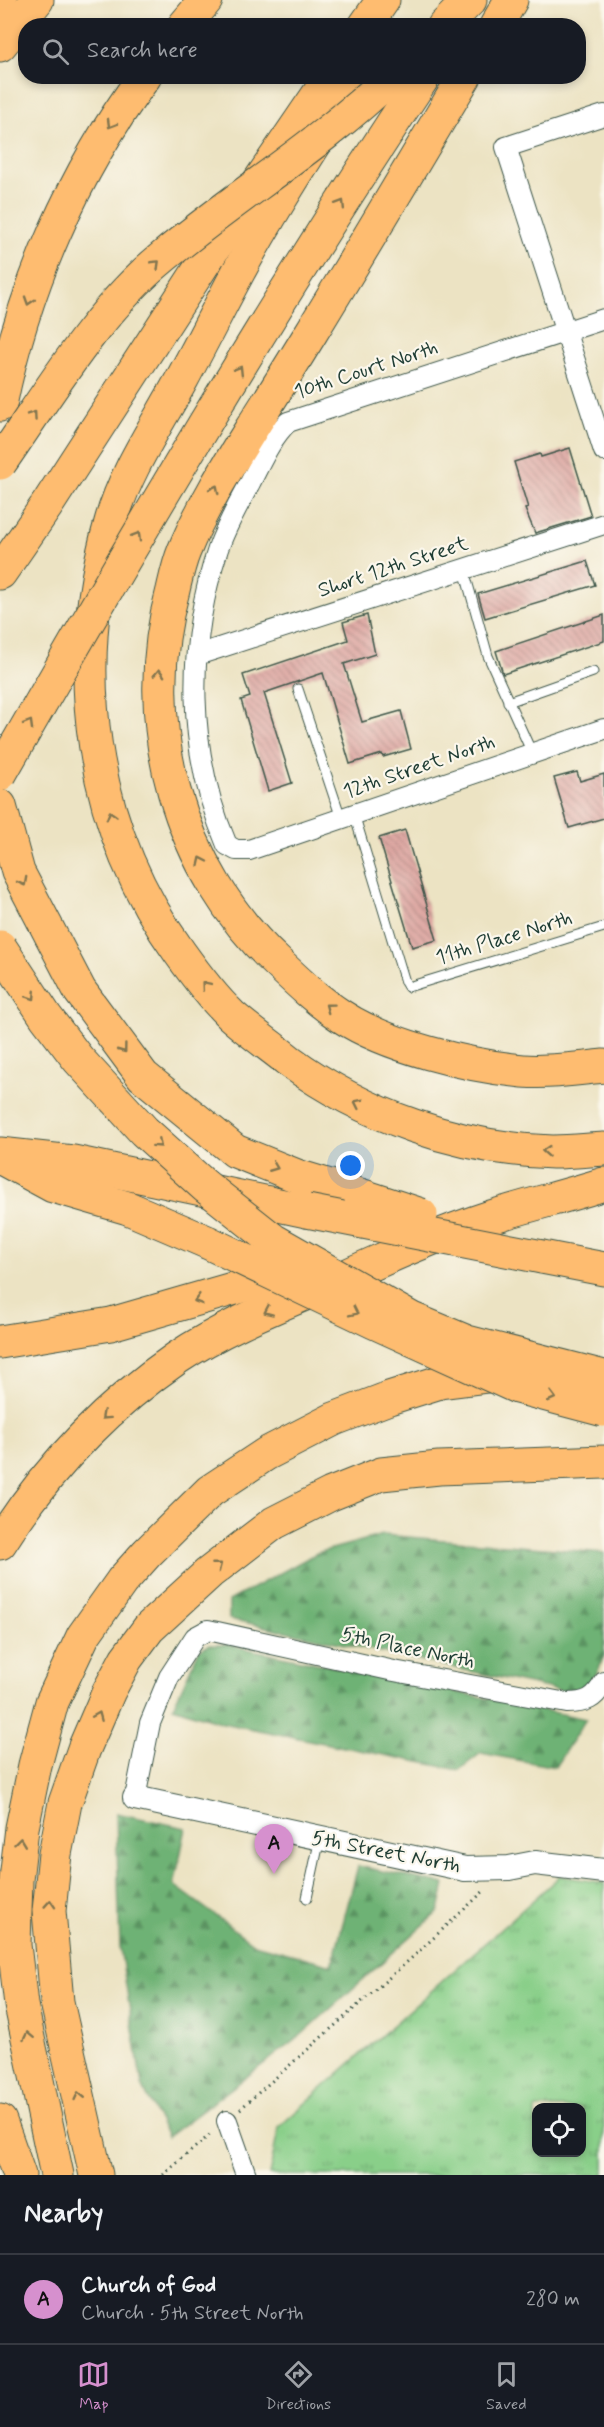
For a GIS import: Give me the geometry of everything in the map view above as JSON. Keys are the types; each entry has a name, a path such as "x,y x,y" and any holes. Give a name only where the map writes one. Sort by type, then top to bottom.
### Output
{"highway":[{"path":"0,0 0,6"},
{"path":"21,18 37,0"},
{"path":"191,18 206,0"},
{"path":"371,18 383,0"},
{"path":"396,18 406,0"},
{"path":"453,18 473,0"},
{"path":"463,18 473,0"},
{"path":"501,18 511,0"},
{"path":"0,45 18,21"},
{"path":"0,405 20,328 38,273 61,219 86,168 117,114 139,84"},
{"path":"0,573 47,505 209,255 326,84"},
{"path":"353,84 267,221 133,468 112,518 94,601 90,646 89,698 93,740 105,793 118,840 140,887 163,929 181,954 229,1014 313,1078 356,1102 402,1122 457,1138 506,1148 554,1152 604,1149"},
{"path":"0,463 62,374 117,302 162,257 319,138 383,84"},
{"path":"0,774 134,541 341,205 419,84"},
{"path":"460,84 344,280 220,479 183,552 167,610 159,660 158,699 174,797 213,885 247,932 305,989 342,1017 379,1037 460,1060 525,1071 604,1066"},
{"path":"0,806 18,872 80,991 143,1076 236,1151 297,1176 542,1257"},
{"path":"0,947 46,1017 78,1059 144,1131 205,1186 273,1240 412,1319 467,1342 604,1377"},
{"path":"0,1155 73,1162 307,1211 604,1269"},
{"path":"0,1155 53,1186 128,1208 207,1242 517,1387 604,1410"},
{"path":"0,1543 16,1518 58,1464 93,1425 130,1393 178,1358 249,1319 417,1244 492,1217 604,1184"},
{"path":"0,1342 111,1324 297,1270 417,1244"},
{"path":"57,2175 21,2005 14,1945 16,1880 22,1828 46,1723 52,1702 83,1636 122,1581 147,1553 210,1491 266,1454 334,1419 440,1382 604,1364"},
{"path":"94,2164 57,2002 49,1911 55,1854 65,1803 92,1730 126,1659 149,1628 209,1573 274,1523 331,1494 381,1474 439,1468 604,1462"},
{"path":"0,2121 19,2175"}],"street":[{"path":"604,116 506,147 604,451"},
{"name":"10th Court North","path":"249,850 236,850 227,845 208,789 197,726 195,687 206,593 219,548 232,516 273,440 288,422 604,319"},
{"name":"Short 12th Street","path":"197,655 604,524"},
{"name":"12th Street North","path":"249,850 604,729"},
{"name":"5th Place North","path":"135,1798 150,1723 169,1677 195,1637 208,1630 394,1671 567,1703 589,1701 601,1688"},
{"name":"5th Street North","path":"135,1798 465,1869 509,1868 535,1863 604,1870"},
{"path":"227,2121 246,2175"}],"lane":[{"path":"464,570 488,656 532,753"},
{"path":"508,702 593,672"},
{"path":"298,689 347,816"},
{"name":"11th Place North","path":"347,816 408,987 604,927"},
{"path":"307,1898 320,1838"}],"path":[{"path":"163,2175 415,1955 509,1868"}],"green space":[{"path":"383,1535 604,1553 604,1655 598,1671 587,1688 571,1693 229,1619 229,1601 317,1553"},
{"path":"209,1645 228,1645 586,1719 555,1767 481,1753 459,1770 223,1723 173,1707 199,1650"},
{"path":"116,1813 186,1828 174,1885 254,1944 332,1965 358,1866 445,1884 439,1911 299,2037 167,2137 142,2085 120,1948"},
{"path":"560,1876 604,1883 604,2175 269,2175 279,2127"}],"building":[{"path":"570,448 591,516 535,533 525,509 528,508 514,462"},
{"path":"587,561 595,585 485,618 478,594"},
{"path":"367,615 375,654 344,664 362,722 401,711 411,749 383,757 382,754 350,764 323,673 264,693 292,783 268,791 241,700 250,697 243,675 348,640 343,622"},
{"path":"604,615 604,641 503,674 496,651"},
{"path":"577,772 580,781 604,774 604,818 569,828 554,778"},
{"path":"405,830 437,940 412,947 379,838"}],"place":[{"name":"Church of God","path":"274,1874"}]}
